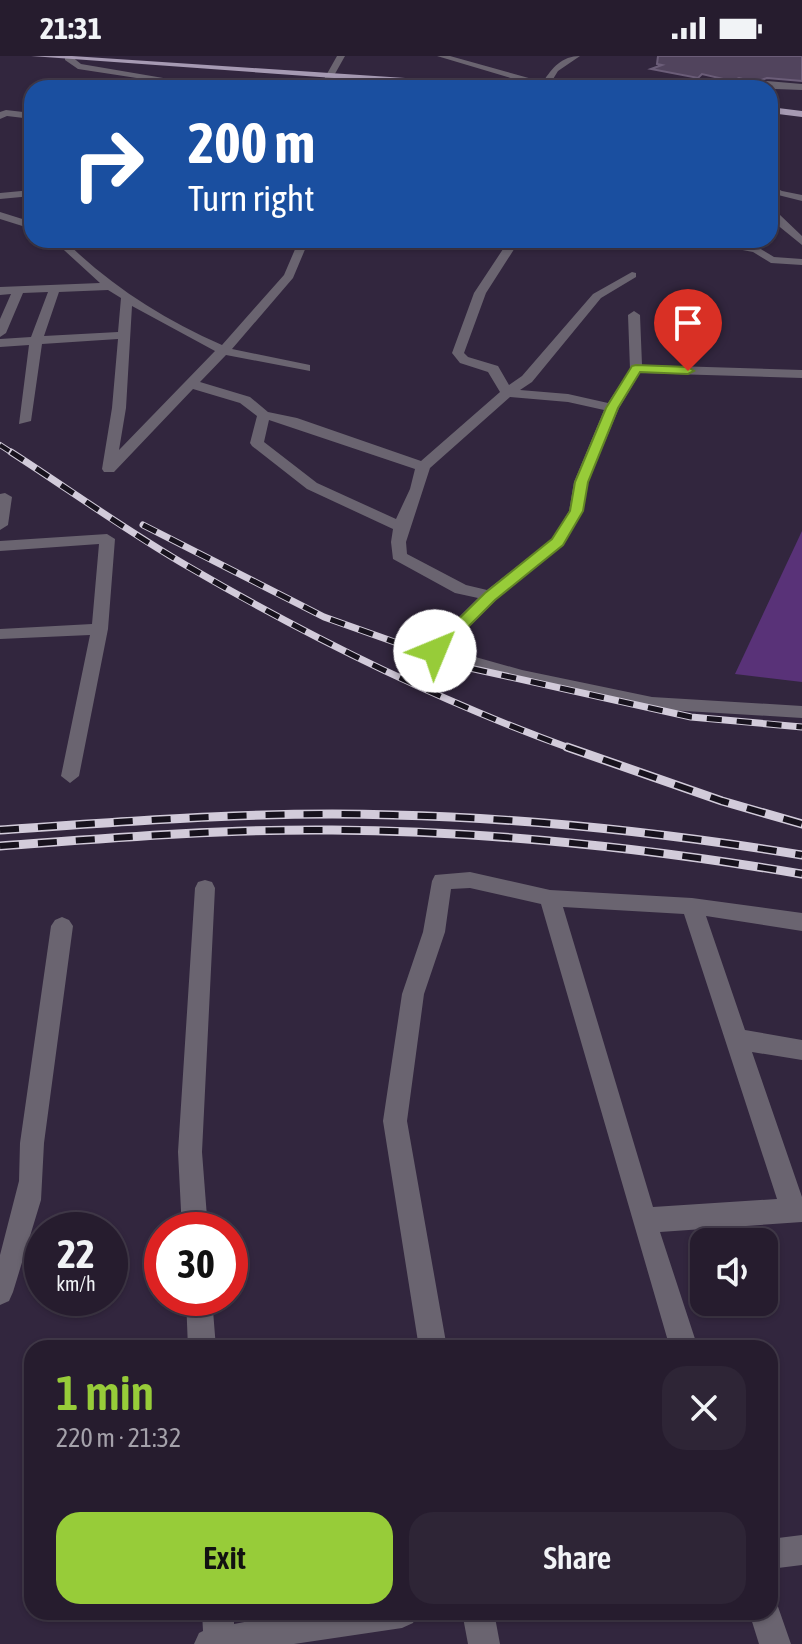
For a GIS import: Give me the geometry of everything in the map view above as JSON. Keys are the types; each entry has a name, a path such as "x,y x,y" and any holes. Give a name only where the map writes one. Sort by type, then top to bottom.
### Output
{"main road":[{"path":"35,56 442,80"},
{"path":"89,56 414,80"},
{"path":"778,103 802,115"}],"street":[{"path":"327,80 341,56"},
{"path":"441,56 528,80"},
{"path":"554,80 555,69 576,56"},
{"path":"68,58 78,66 167,80"},
{"path":"778,101 802,87"},
{"path":"0,116 6,113 24,115"},
{"path":"778,193 802,198"},
{"path":"0,196 24,194"},
{"path":"0,215 24,223"},
{"path":"778,219 802,242"},
{"path":"65,248 80,264 189,334 224,350 305,368"},
{"path":"127,295 119,408 109,469 261,311 289,276 301,248"},
{"path":"507,393 493,369 464,360 458,353 478,293 509,248"},
{"path":"749,248 771,260 802,262"},
{"path":"490,596 461,589 399,556 397,542 400,527 423,478 423,467 527,379 597,296 632,275"},
{"path":"0,291 113,286"},
{"path":"24,421 36,341 55,288"},
{"path":"0,333 19,290"},
{"path":"634,315 636,369 612,408 581,482 576,511 558,542 490,596 435,651 522,676 652,703 802,712"},
{"path":"0,343 125,335"},
{"path":"636,369 802,374"},
{"path":"191,384 245,400 264,415 292,421 423,467"},
{"path":"507,393 568,398 612,408"},
{"path":"264,415 257,443 312,486 400,527"},
{"path":"0,525 5,497"},
{"path":"0,546 107,539 100,629 70,776"},
{"path":"0,634 100,629"},
{"path":"432,1340 395,1121 413,994 434,932 442,881 470,880 550,898 692,906 802,922"},
{"path":"194,1212 190,1152 205,888"},
{"path":"550,898 682,1340"},
{"path":"644,1220 798,1209 692,906"},
{"path":"0,1292 23,1224 34,1174 32,1143 62,926"},
{"path":"736,1039 802,1050"},
{"path":"200,1316 202,1340"},
{"path":"778,1553 802,1550"},
{"path":"216,1635 335,1620"},
{"path":"480,1620 484,1644"},
{"path":"768,1620 775,1644"}],"shaded area":[{"path":"802,531 802,682 735,674"}],"building":[{"path":"658,56 802,56 802,81 767,78 728,80 702,74 698,78 651,69 662,65 657,64"}],"railway":[{"path":"0,445 14,454"},
{"path":"11,452 166,554 282,619 425,689 572,749"},
{"path":"143,525 324,617 465,667 691,717 802,727"},
{"path":"567,747 722,801 802,824"},
{"path":"0,830 246,816 393,815 496,819 598,828 802,855"},
{"path":"0,846 208,833 391,831 568,843 685,856 802,874"}],"route":[{"path":"435,651 490,596 558,542 576,511 581,482 612,408 636,369 688,371"}]}
